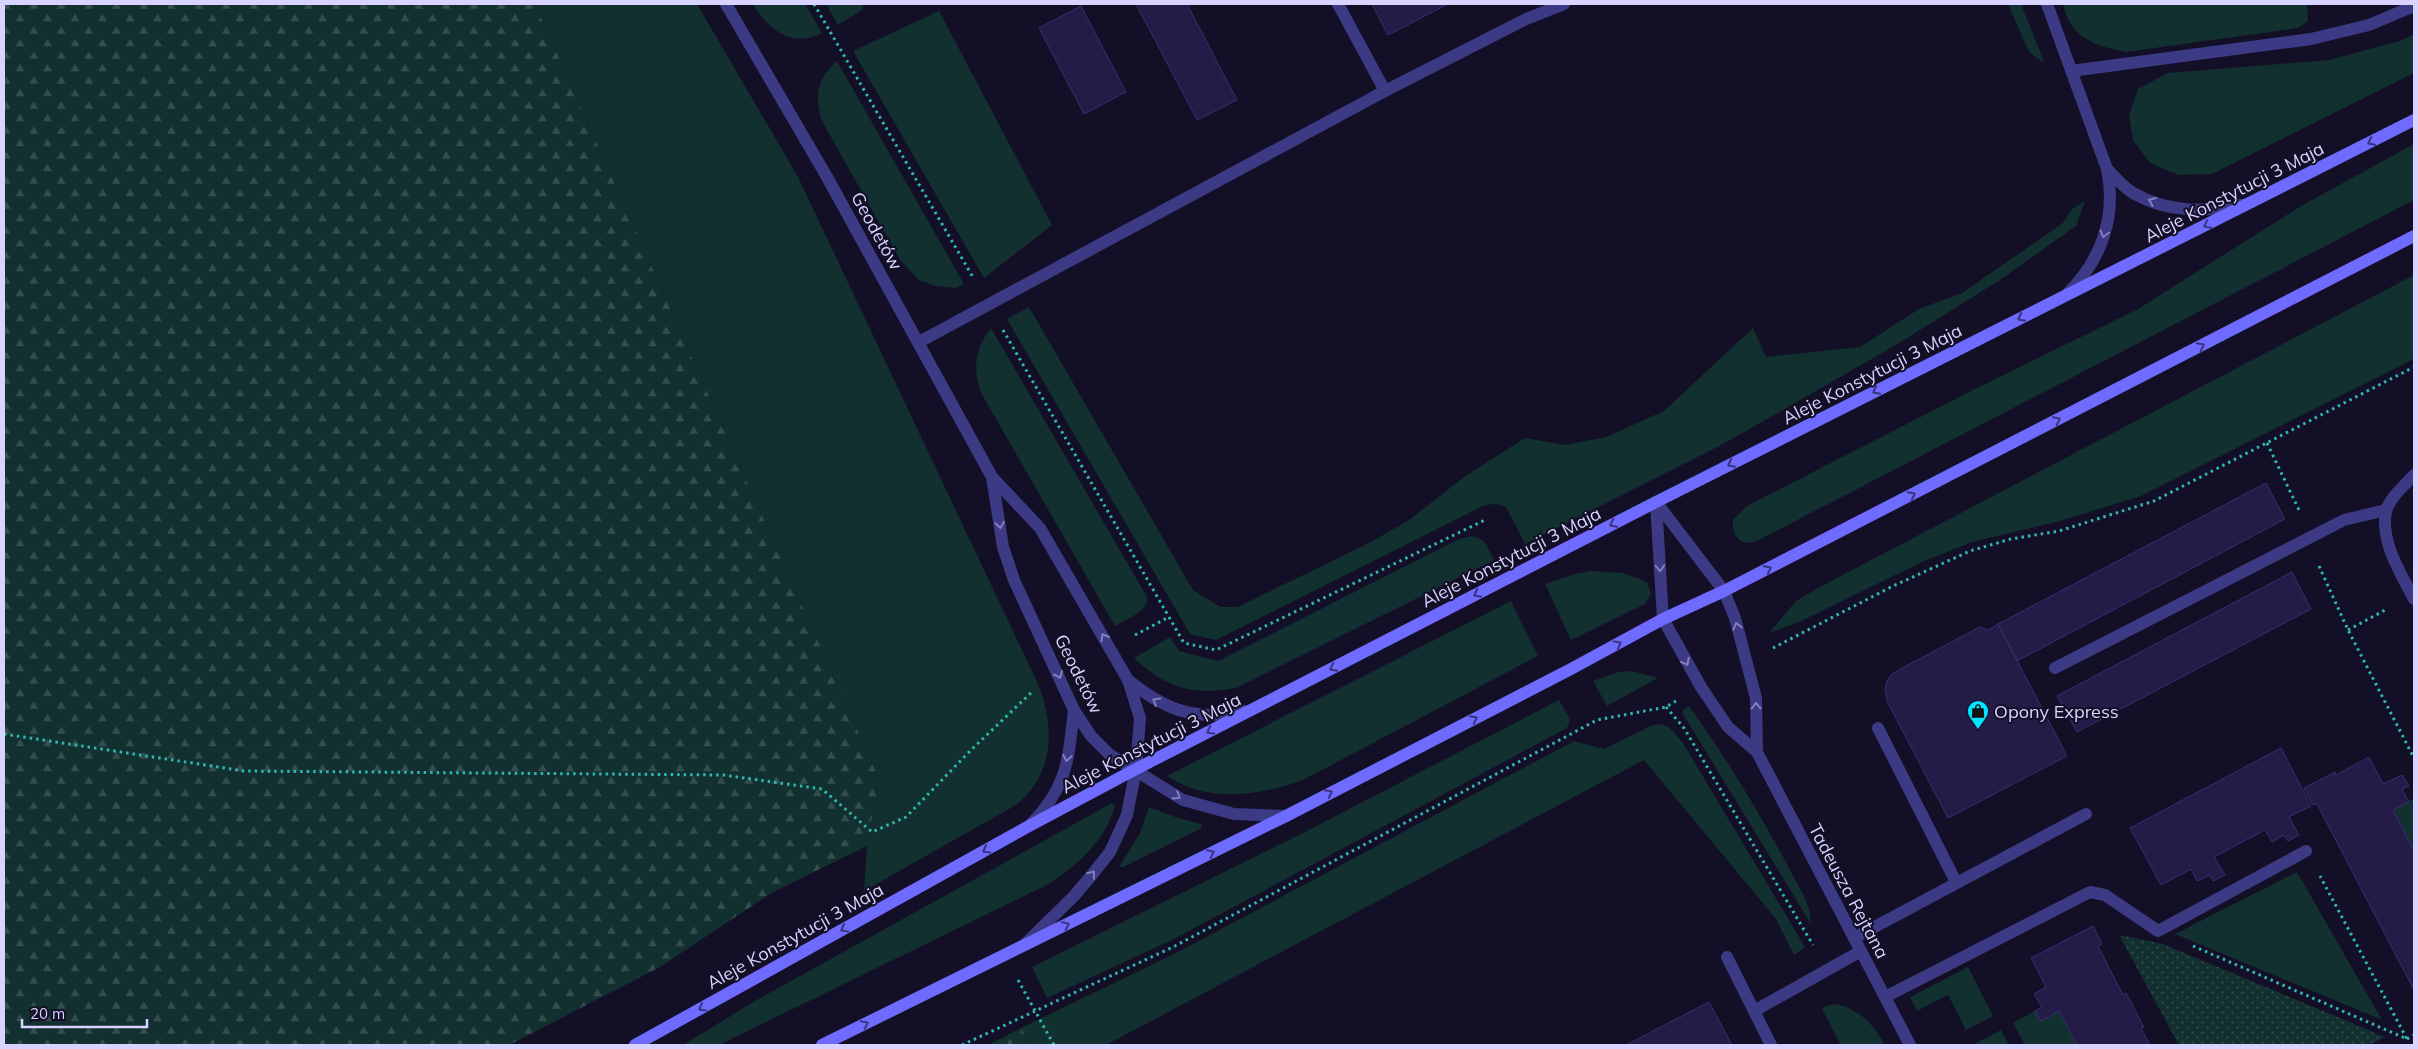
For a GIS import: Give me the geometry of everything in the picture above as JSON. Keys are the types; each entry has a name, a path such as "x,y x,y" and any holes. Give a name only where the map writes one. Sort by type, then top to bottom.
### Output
{"main road":[{"name":"Aleje Konstytucji 3 Maja","path":"635,1045 1029,826 1136,769 1656,502 2251,204 2414,120"},
{"path":"822,1045 1286,816 1563,674 1663,619 1724,591 2414,236"}],"street":[{"name":"Geodetów","path":"726,4 919,342 992,477 1040,528 1128,680"},
{"path":"1338,4 1385,91"},
{"path":"919,342 1385,91 1524,20 1564,4"},
{"path":"2047,4 2107,169 2110,186 2110,203 2104,236 2097,255 2086,275 2065,296"},
{"path":"2071,71 2318,38 2369,25 2414,6"},
{"path":"2107,169 2131,192 2165,207 2187,211 2215,210 2251,204"},
{"path":"2413,597 2393,556 2386,531 2386,510 2397,493 2414,475"},
{"name":"Geodetów","path":"992,477 1003,547 1014,580 1074,710 1091,736 1109,754 1136,769 1182,800 1234,814 1286,816"},
{"name":"Tadeusza Rejtana","path":"1656,502 1724,591 1735,618 1756,698 1757,752"},
{"name":"Tadeusza Rejtana","path":"1656,502 1663,619 1701,687 1728,727 1757,752 1910,1045"},
{"path":"2055,668 2308,537 2344,520 2386,510"},
{"path":"1128,680 1148,696 1182,713 1226,716 1254,709"},
{"path":"1022,946 1074,896 1110,852 1127,816 1136,769 1140,718 1128,680"},
{"path":"1029,826 1043,811 1064,777 1074,710"},
{"path":"1878,728 1956,882"},
{"path":"1854,938 2086,814"},
{"path":"1885,997 2090,892 2105,895 2158,931 2306,851"},
{"path":"1754,1011 1861,951"},
{"path":"1727,957 1771,1045"}],"path":[{"path":"1770,650 1893,586 1970,551 2011,540 2059,531 2154,501 2414,368"},
{"path":"2267,443 2300,511 2314,556 2348,630 2414,758"},
{"path":"1184,642 1216,650 1487,519"},
{"path":"2348,630 2413,597"},
{"path":"1131,638 1169,617"},
{"path":"4,734 244,771 723,775 822,789 872,832 906,817 971,750 1038,686"},
{"path":"962,1045 1175,946 1597,720 1666,707 1683,697"},
{"path":"1666,707 1684,728 1827,970"},
{"path":"2306,851 2407,1039"},
{"path":"2158,931 2407,1039"},
{"path":"1005,955 1034,1012 1054,1045"},
{"path":"2407,1039 2414,1035"}],"green space":[{"path":"4,4 535,4 879,779 867,846 773,892 660,967 509,1045 4,1045"},
{"path":"535,4 697,4 798,177 1039,686 1048,718 1048,750 1038,779 1029,793 1016,805 864,891 867,846 879,779"},
{"path":"753,4 805,4 822,33 801,39 782,34 766,21"},
{"path":"826,4 864,4 862,10 838,25"},
{"path":"2008,4 2021,4 2045,64 2029,52"},
{"path":"2063,4 2307,4 2308,21 2298,28 2126,52 2104,47 2078,33 2066,16"},
{"path":"939,11 1052,225 984,278 853,51"},
{"path":"2414,34 2414,73 2212,174 2178,175 2150,163 2133,140 2129,115 2138,89 2168,73 2329,60 2400,41"},
{"path":"837,61 964,284 956,288 935,286 919,280 900,260 822,121 818,104 819,88 825,74"},
{"path":"2414,144 2414,200 1757,541 1746,543 1735,535 1733,520 1747,506 1971,391 2138,309 2301,206"},
{"path":"2085,201 2076,226 2000,280 1896,345 1725,443 1525,544 1506,507 1496,504 1485,505 1216,640 1190,634 1007,319 1029,307 1193,590 1221,607 1238,607 1371,542 1409,520 1464,477 1525,438 1565,445 1606,437 1664,411 1753,328 1766,357 1860,347 1919,309 1962,293 2063,223 2072,209"},
{"path":"2414,275 2414,359 2141,496 2060,521 1972,542 1922,562 1799,622 1769,633 1796,601 1818,588"},
{"path":"991,328 1147,597 1147,602 1141,611 1115,626 980,391 976,366 977,358 982,343"},
{"path":"1472,536 1484,541 1494,560 1236,688 1206,691 1180,687 1169,683 1134,658 1170,637 1179,651 1218,661 1459,539"},
{"path":"1591,571 1624,573 1647,582 1651,594 1645,604 1571,640 1545,584"},
{"path":"1511,601 1538,656 1303,780 1269,790 1234,794 1199,790 1182,785 1167,776"},
{"path":"1632,671 1658,678 1607,706 1593,681 1618,672"},
{"path":"1559,700 1570,719 1567,728 1174,939 1047,998 1032,967 1301,834"},
{"path":"1689,706 1729,765 1778,847 1809,909 1811,924 1683,714 1683,710"},
{"path":"1660,724 1669,727 1683,743 1805,947 1794,955 1776,919 1644,760 1106,1045 1031,1045 1021,1028 1178,952 1574,741 1604,749 1653,725"},
{"path":"2414,799 2414,851 2393,810"},
{"path":"1112,803 1115,805 1111,818 1098,840 1070,869 1049,884 719,1045 683,1045 755,1001"},
{"path":"1149,807 1201,824 1202,828 1123,867 1119,867 1140,833"},
{"path":"2297,872 2382,1020 2175,934"},
{"path":"2119,935 2163,944 2385,1037 2369,1045 2179,1045"},
{"path":"1968,967 1993,1016 1966,1030 1948,995 1917,1011 1910,997"},
{"path":"1835,1004 1844,1006 1859,1014 1876,1030 1885,1045 1841,1045 1822,1009"},
{"path":"2035,1011 2041,1020 2059,1011 2077,1045 2025,1045 2013,1023"},
{"path":"1021,1028 1031,1045 988,1045"},
{"path":"2001,1030 2009,1045 1974,1045 1974,1044"}],"building":[{"path":"1136,4 1187,4 1237,100 1197,120"},
{"path":"1372,4 1448,4 1388,35"},
{"path":"1081,6 1126,92 1084,114 1039,28"},
{"path":"2266,483 2285,519 2017,661 1998,624"},
{"path":"2292,572 2311,609 2077,732 2057,696"},
{"name":"Opony Express","path":"1998,624 2067,756 1948,818 1888,703 1885,690 1887,681 1892,674 1904,667 1980,627 1988,630"},
{"path":"2281,748 2311,806 2289,817 2299,835 2288,841 2284,835 2272,842 2265,830 2214,857 2225,875 2213,881 2210,875 2197,881 2191,869 2161,885 2130,828"},
{"path":"2369,757 2383,784 2402,775 2409,786 2402,789 2409,802 2393,810 2414,851 2414,990 2317,804 2313,805 2304,788 2335,772 2336,775"},
{"path":"2093,926 2102,944 2098,946 2123,995 2126,993 2144,1027 2141,1028 2150,1045 2077,1045 2059,1011 2041,1021 2035,1011 2042,1007 2034,994 2046,987 2031,958"},
{"path":"1709,1002 1732,1045 1626,1045"}],"place":[{"name":"Opony Express","path":"1978,730"}]}
